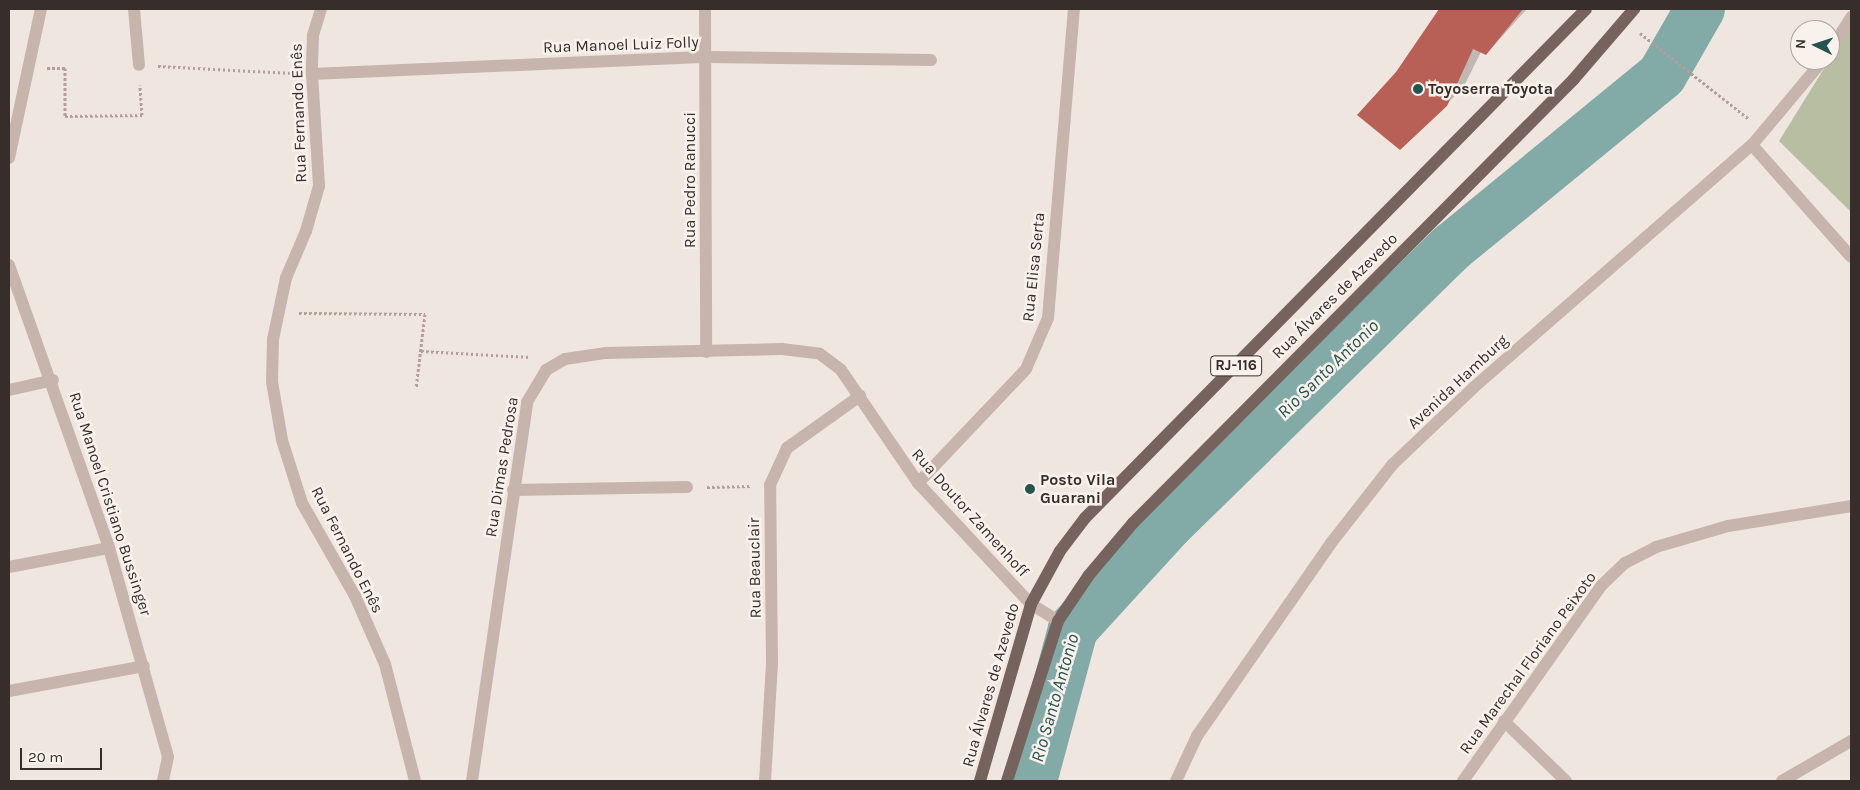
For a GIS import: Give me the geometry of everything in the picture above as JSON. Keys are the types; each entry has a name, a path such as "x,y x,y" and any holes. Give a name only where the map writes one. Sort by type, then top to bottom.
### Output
{"main road":[{"name":"Rua Álvares de Azevedo","path":"980,781 1031,604 1060,551 1086,518 1586,9"},
{"name":"Rua Álvares de Azevedo","path":"1007,781 1058,621 1089,575 1133,523 1626,22 1634,9"}],"street":[{"path":"9,158 41,9"},
{"path":"134,9 139,65"},
{"name":"Rua Fernando Enês","path":"321,9 313,36 312,74 319,186 306,231 286,278 279,312 272,382 282,440 302,504 355,596 385,664 415,781"},
{"name":"Rua Pedro Ranucci","path":"705,9 708,57 706,352"},
{"name":"Rua Elisa Serta","path":"918,483 1026,369 1048,318 1074,9"},
{"path":"1840,35 1851,17"},
{"name":"Rua Manoel Luiz Folly","path":"312,74 708,57 931,60"},
{"name":"Avenida Hamburg","path":"1176,781 1196,736 1331,544 1393,464 1473,388 1752,145 1765,132 1815,70"},
{"path":"1752,145 1851,257"},
{"name":"Rua Manoel Cristiano Bussinger","path":"9,265 53,380 109,548 168,756 163,781"},
{"name":"Rua Doutor Zamenhoff","path":"782,349 802,349 832,360 860,396 918,483 1031,604 1058,621"},
{"name":"Rua Dimas Pedrosa","path":"472,781 513,490 532,388 546,370 565,359 605,352 706,352 782,349"},
{"path":"9,390 53,380"},
{"name":"Rua Beauclair","path":"765,781 772,664 770,486 787,448 860,396"},
{"path":"513,490 687,487"},
{"name":"Rua Marechal Floriano Peixoto","path":"1463,781 1602,585 1625,563 1656,547 1728,526 1851,506"},
{"path":"9,566 109,548"},
{"path":"9,691 144,666"},
{"path":"1504,721 1566,781"},
{"path":"1782,781 1851,741"}],"path":[{"path":"1626,22 1669,54 1765,132"},
{"path":"28,68 65,68 65,116 142,115 139,65 312,74"},
{"path":"279,312 425,314 416,388"},
{"path":"420,351 565,359"},
{"path":"687,487 770,486"}],"green space":[{"path":"1851,25 1851,212 1779,141 1823,70 1840,70 1840,43"}],"building":[{"name":"Toyoserra Toyota","path":"1439,9 1523,9 1486,55 1473,49 1447,106 1400,150 1357,115 1396,72"}],"waterway":[{"name":"Rio Santo Antonio","path":"1032,781 1073,629 1168,525 1452,247 1662,75 1700,9"}],"place":[{"name":"Toyoserra Toyota","path":"1418,89"},
{"name":"Posto Vila Guarani","path":"1030,489"}]}
